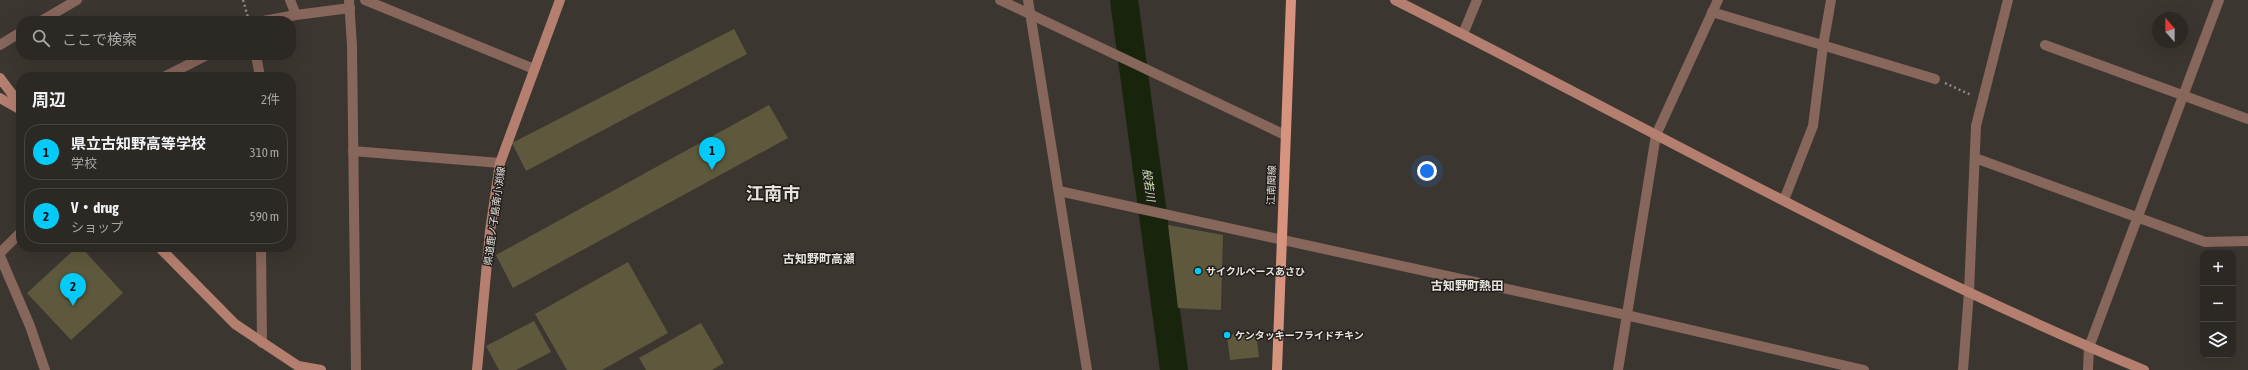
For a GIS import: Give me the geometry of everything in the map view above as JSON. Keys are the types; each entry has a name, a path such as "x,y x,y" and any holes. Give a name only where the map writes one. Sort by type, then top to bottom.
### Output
{"main road":[{"name":"江南関線","path":"1277,370 1291,0"}],"street":[{"path":"50,16 77,0"},
{"path":"290,0 296,15"},
{"path":"365,0 534,69"},
{"name":"県道鹿ノ子島南小渕線","path":"477,370 490,232 500,163 560,0"},
{"path":"1000,0 1285,135"},
{"path":"1028,0 1087,370"},
{"path":"1395,0 1656,135 1969,292 2089,347 2144,370"},
{"path":"1463,34 1477,0"},
{"path":"1618,370 1656,135 1718,0"},
{"path":"1784,200 1813,126 1823,46 1831,0"},
{"path":"1963,370 1969,292 1976,126 2008,0"},
{"path":"2088,370 2089,347 2218,0"},
{"path":"290,16 349,4 356,370"},
{"path":"1712,12 1935,79"},
{"path":"0,44 16,35"},
{"path":"2045,45 2248,119"},
{"path":"174,72 197,60"},
{"path":"257,60 259,72"},
{"path":"0,78 16,99"},
{"path":"0,98 16,107"},
{"path":"353,151 500,163"},
{"path":"1975,158 2205,242 2248,241"},
{"path":"1059,190 1626,315 1864,370"},
{"path":"0,253 16,237"},
{"path":"164,252 214,306 235,324 298,366 321,370"},
{"path":"261,252 262,343"},
{"path":"0,256 30,326 45,370"},
{"path":"287,370 298,366"}],"path":[{"path":"243,0 248,16"},
{"path":"1935,79 1983,99"}],"building":[{"path":"734,29 747,54 526,171 512,143"},
{"path":"769,105 788,138 513,288 496,255"},
{"name":"サイクルベースあさひ","path":"1168,225 1223,235 1221,310 1178,308"},
{"path":"72,252 86,252 123,293 71,340 27,293"},
{"path":"628,262 668,333 602,370 567,370 535,314"},
{"path":"534,321 551,352 516,370 499,370 486,346"},
{"path":"701,323 724,363 712,370 646,370 639,358"},
{"path":"1256,332 1259,357 1230,360 1227,335"}],"waterway":[{"name":"般若川","path":"1124,0 1174,370"}],"place":[{"name":"県立古知野高等学校","path":"712,170"},
{"name":"サイクルベースあさひ","path":"1198,271"},
{"name":"V・drug","path":"73,306"},
{"name":"ケンタッキーフライドチキン","path":"1227,335"}],"district":[{"name":"江南市","path":"773,194"},
{"name":"古知野町高瀬","path":"819,259"},
{"name":"古知野町熱田","path":"1467,286"}]}
